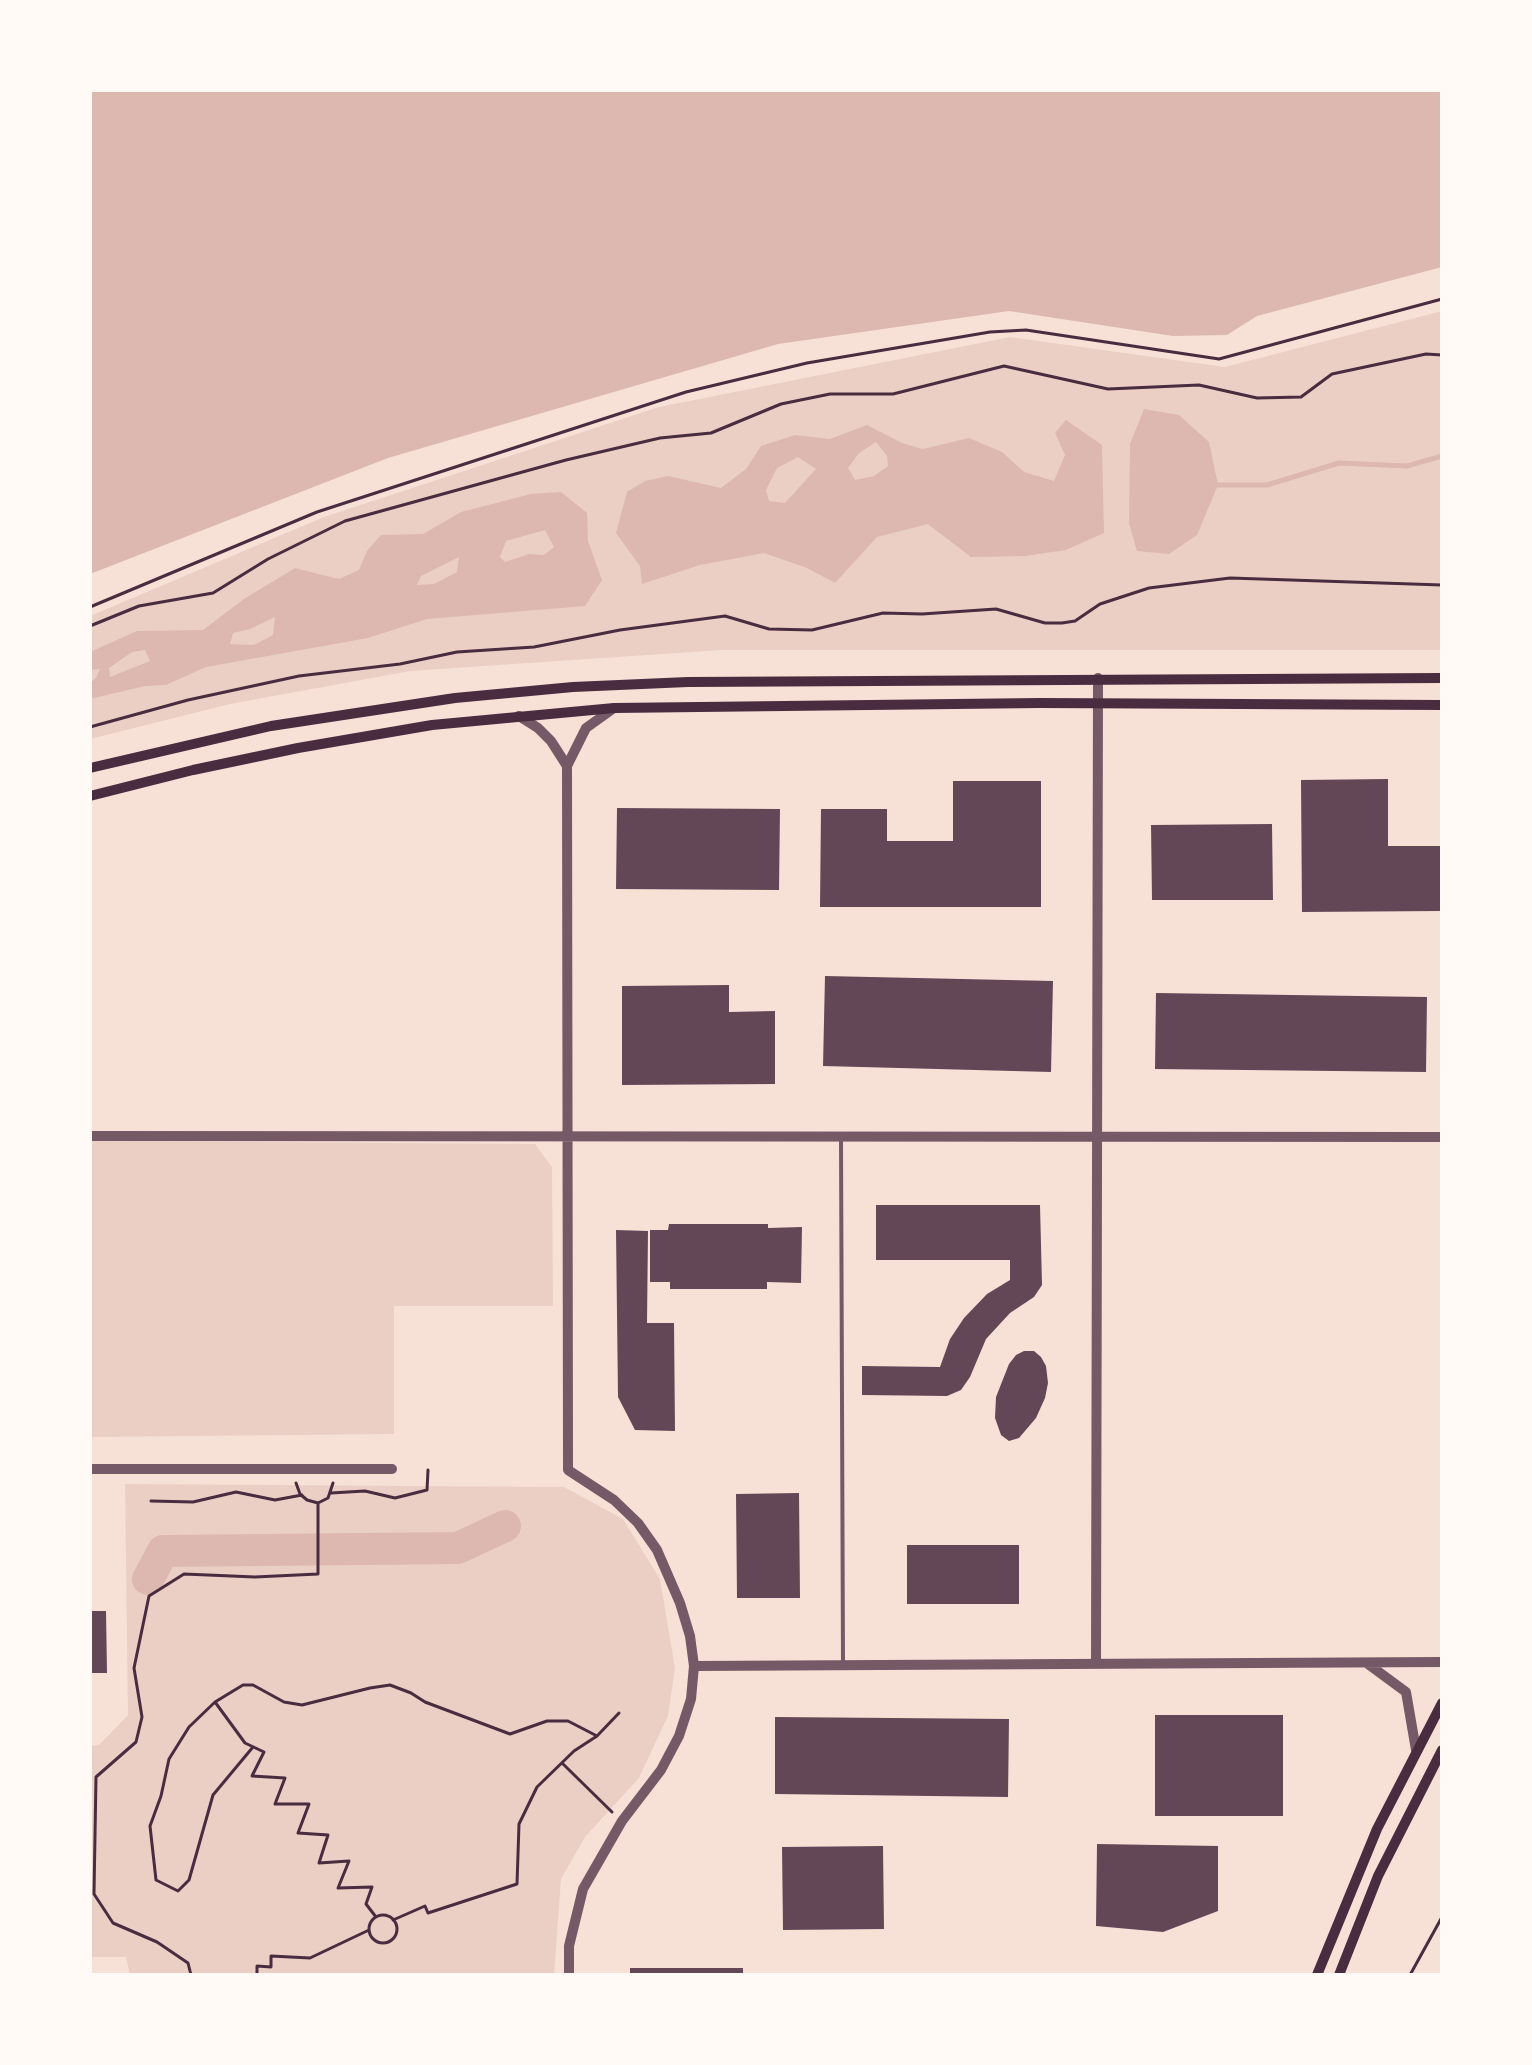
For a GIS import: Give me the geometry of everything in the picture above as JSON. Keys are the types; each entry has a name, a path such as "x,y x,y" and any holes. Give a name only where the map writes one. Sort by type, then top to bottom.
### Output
{"main road":[{"path":"90,768 271,726 455,698 573,687 688,682 1098,678 1442,678"},
{"path":"90,796 192,770 298,748 432,725 614,708 1097,703 1442,705"},
{"path":"1317,1975 1377,1828 1442,1703"},
{"path":"1339,1975 1378,1876 1442,1750"}],"street":[{"path":"1096,1663 1098,678"},
{"path":"569,1975 569,1946 582,1889 621,1821 661,1770 680,1736 691,1699 694,1666 690,1636 680,1603 657,1550 638,1523 614,1500 568,1470 567,766 586,728 614,708"},
{"path":"519,716 538,728 551,741 567,766"},
{"path":"90,1136 1442,1137"},
{"path":"90,1469 392,1469"},
{"path":"694,1666 1442,1662"},
{"path":"1367,1664 1406,1692 1416,1750"}],"lane":[{"path":"841,1137 843,1665"}],"path":[{"path":"90,607 316,512 686,392 807,363 990,332 1026,330 1219,360 1442,299"},
{"path":"90,626 140,606 213,593 268,559 345,521 566,460 660,438 711,433 781,404 830,394 893,394 1004,366 1108,389 1199,385 1257,398 1301,397 1332,374 1426,354 1442,355"},
{"path":"90,727 188,700 300,676 400,664 457,652 534,647 620,630 725,616 769,629 812,630 883,613 922,614 996,609 1045,623 1062,623 1075,621 1100,604 1149,588 1230,578 1442,585"},
{"path":"295,1469 297,1485 302,1496 312,1503 328,1498 331,1493 334,1469"},
{"path":"331,1493 365,1491 395,1498 426,1490 428,1470"},
{"path":"151,1501 192,1502 236,1492 275,1500 302,1496"},
{"path":"191,1975 188,1963 157,1942 113,1923 94,1894 96,1777 136,1742 142,1717 134,1668 149,1596 184,1574 255,1577 318,1575 318,1503"},
{"path":"253,1747 213,1795 189,1880 178,1891 156,1880 150,1826 161,1796 169,1759 189,1727 215,1702 243,1685 254,1685 284,1702 302,1705 390,1685 411,1693 425,1702 510,1734 547,1721 568,1721 597,1736"},
{"path":"215,1702 245,1743 264,1752 252,1776 285,1778 275,1804 309,1804 298,1833 328,1835 319,1863 349,1861 339,1888 372,1887 366,1904 376,1917"},
{"path":"393,1920 425,1906 428,1913 517,1884 519,1824 537,1787 574,1751 597,1736 618,1713"},
{"path":"562,1763 621,1821"},
{"path":"376,1917 385,1916 393,1920"},
{"path":"257,1975 257,1966 271,1967 271,1956 310,1958 369,1930 376,1917"},
{"path":"1410,1975 1442,1917"},
{"path":"369,1930 374,1940 386,1943 396,1934 393,1920"}],"shaded area":[{"path":"90,90 1442,90 1442,267 1257,316 1227,335 1173,336 1009,311 778,344 388,458 90,574"},
{"path":"1442,311 1442,650 722,650 410,671 230,704 90,739 90,616 324,517 659,407 1010,337 1225,367"},
{"path":"1144,409 1179,415 1209,442 1218,485 1197,535 1169,554 1137,551 1129,523 1130,444"},
{"path":"1066,420 1102,445 1104,533 1066,550 1025,556 971,557 928,524 877,537 835,583 807,568 764,553 700,565 642,584 640,566 616,533 627,492 645,481 668,476 721,488 746,469 761,446 795,435 830,439 867,425 902,443 923,449 969,438 1002,452 1024,472 1054,481 1065,455 1055,433","holes":["876,442 887,456 888,466 874,476 855,480 848,468 859,453","798,457 816,469 785,503 769,501 766,490 777,468"]},
{"path":"561,492 587,513 588,541 602,580 585,606 427,619 368,638 206,667 166,685 145,686 90,699 90,683 96,678 100,669 90,670 90,652 137,631 203,630 244,599 295,568 339,579 359,570 367,551 381,535 423,534 461,512 531,494","holes":["545,530 554,547 544,555 529,554 505,562 500,557 506,541","459,557 457,572 434,584 417,585 421,576","275,617 273,635 254,645 230,644 233,633 250,629","145,650 150,661 110,677 109,668 132,652"]},
{"path":"90,1141 535,1144 552,1167 553,1306 394,1306 394,1434 91,1437"},
{"path":"125,1484 564,1487 623,1519 660,1579 675,1668 668,1716 639,1778 585,1837 561,1879 554,1975 130,1975 126,1957 90,1957 90,1746 99,1745 128,1715"}],"building":[{"path":"1388,779 1388,846 1442,846 1442,911 1302,912 1301,780"},
{"path":"953,781 1041,781 1041,907 820,907 821,809 887,809 887,841 953,841"},
{"path":"617,808 780,809 779,890 616,889"},
{"path":"1272,824 1273,900 1152,900 1151,825"},
{"path":"825,976 1053,981 1051,1072 823,1066"},
{"path":"729,985 729,1012 775,1011 775,1084 622,1085 622,986"},
{"path":"1156,993 1427,997 1426,1072 1155,1069"},
{"path":"876,1205 1040,1205 1042,1285 1034,1297 1010,1313 986,1339 970,1377 961,1390 947,1396 862,1395 862,1366 940,1367 950,1339 964,1318 987,1294 1010,1280 1010,1260 876,1260"},
{"path":"669,1224 768,1224 768,1228 802,1227 801,1283 767,1282 767,1289 670,1289 670,1282 650,1282 650,1230 668,1230"},
{"path":"616,1230 648,1231 647,1323 674,1323 675,1431 635,1430 618,1397"},
{"path":"1024,1351 1034,1351 1041,1357 1046,1366 1048,1383 1045,1398 1036,1418 1019,1438 1009,1441 1001,1435 995,1418 996,1397 1009,1364 1016,1355"},
{"path":"799,1493 800,1598 737,1598 736,1494"},
{"path":"907,1545 1019,1545 1019,1604 907,1604"},
{"path":"90,1611 106,1611 107,1673 90,1673"},
{"path":"1155,1715 1283,1715 1283,1816 1155,1816"},
{"path":"775,1717 1009,1719 1008,1797 775,1794"},
{"path":"1097,1844 1218,1846 1218,1911 1163,1932 1096,1926"},
{"path":"883,1846 884,1929 783,1930 782,1847"},
{"path":"630,1968 743,1968 743,1975 630,1975"}],"waterway":[{"path":"1218,485 1267,485 1339,463 1407,466 1442,456"},
{"path":"148,1579 163,1551 458,1548 505,1526"}]}
